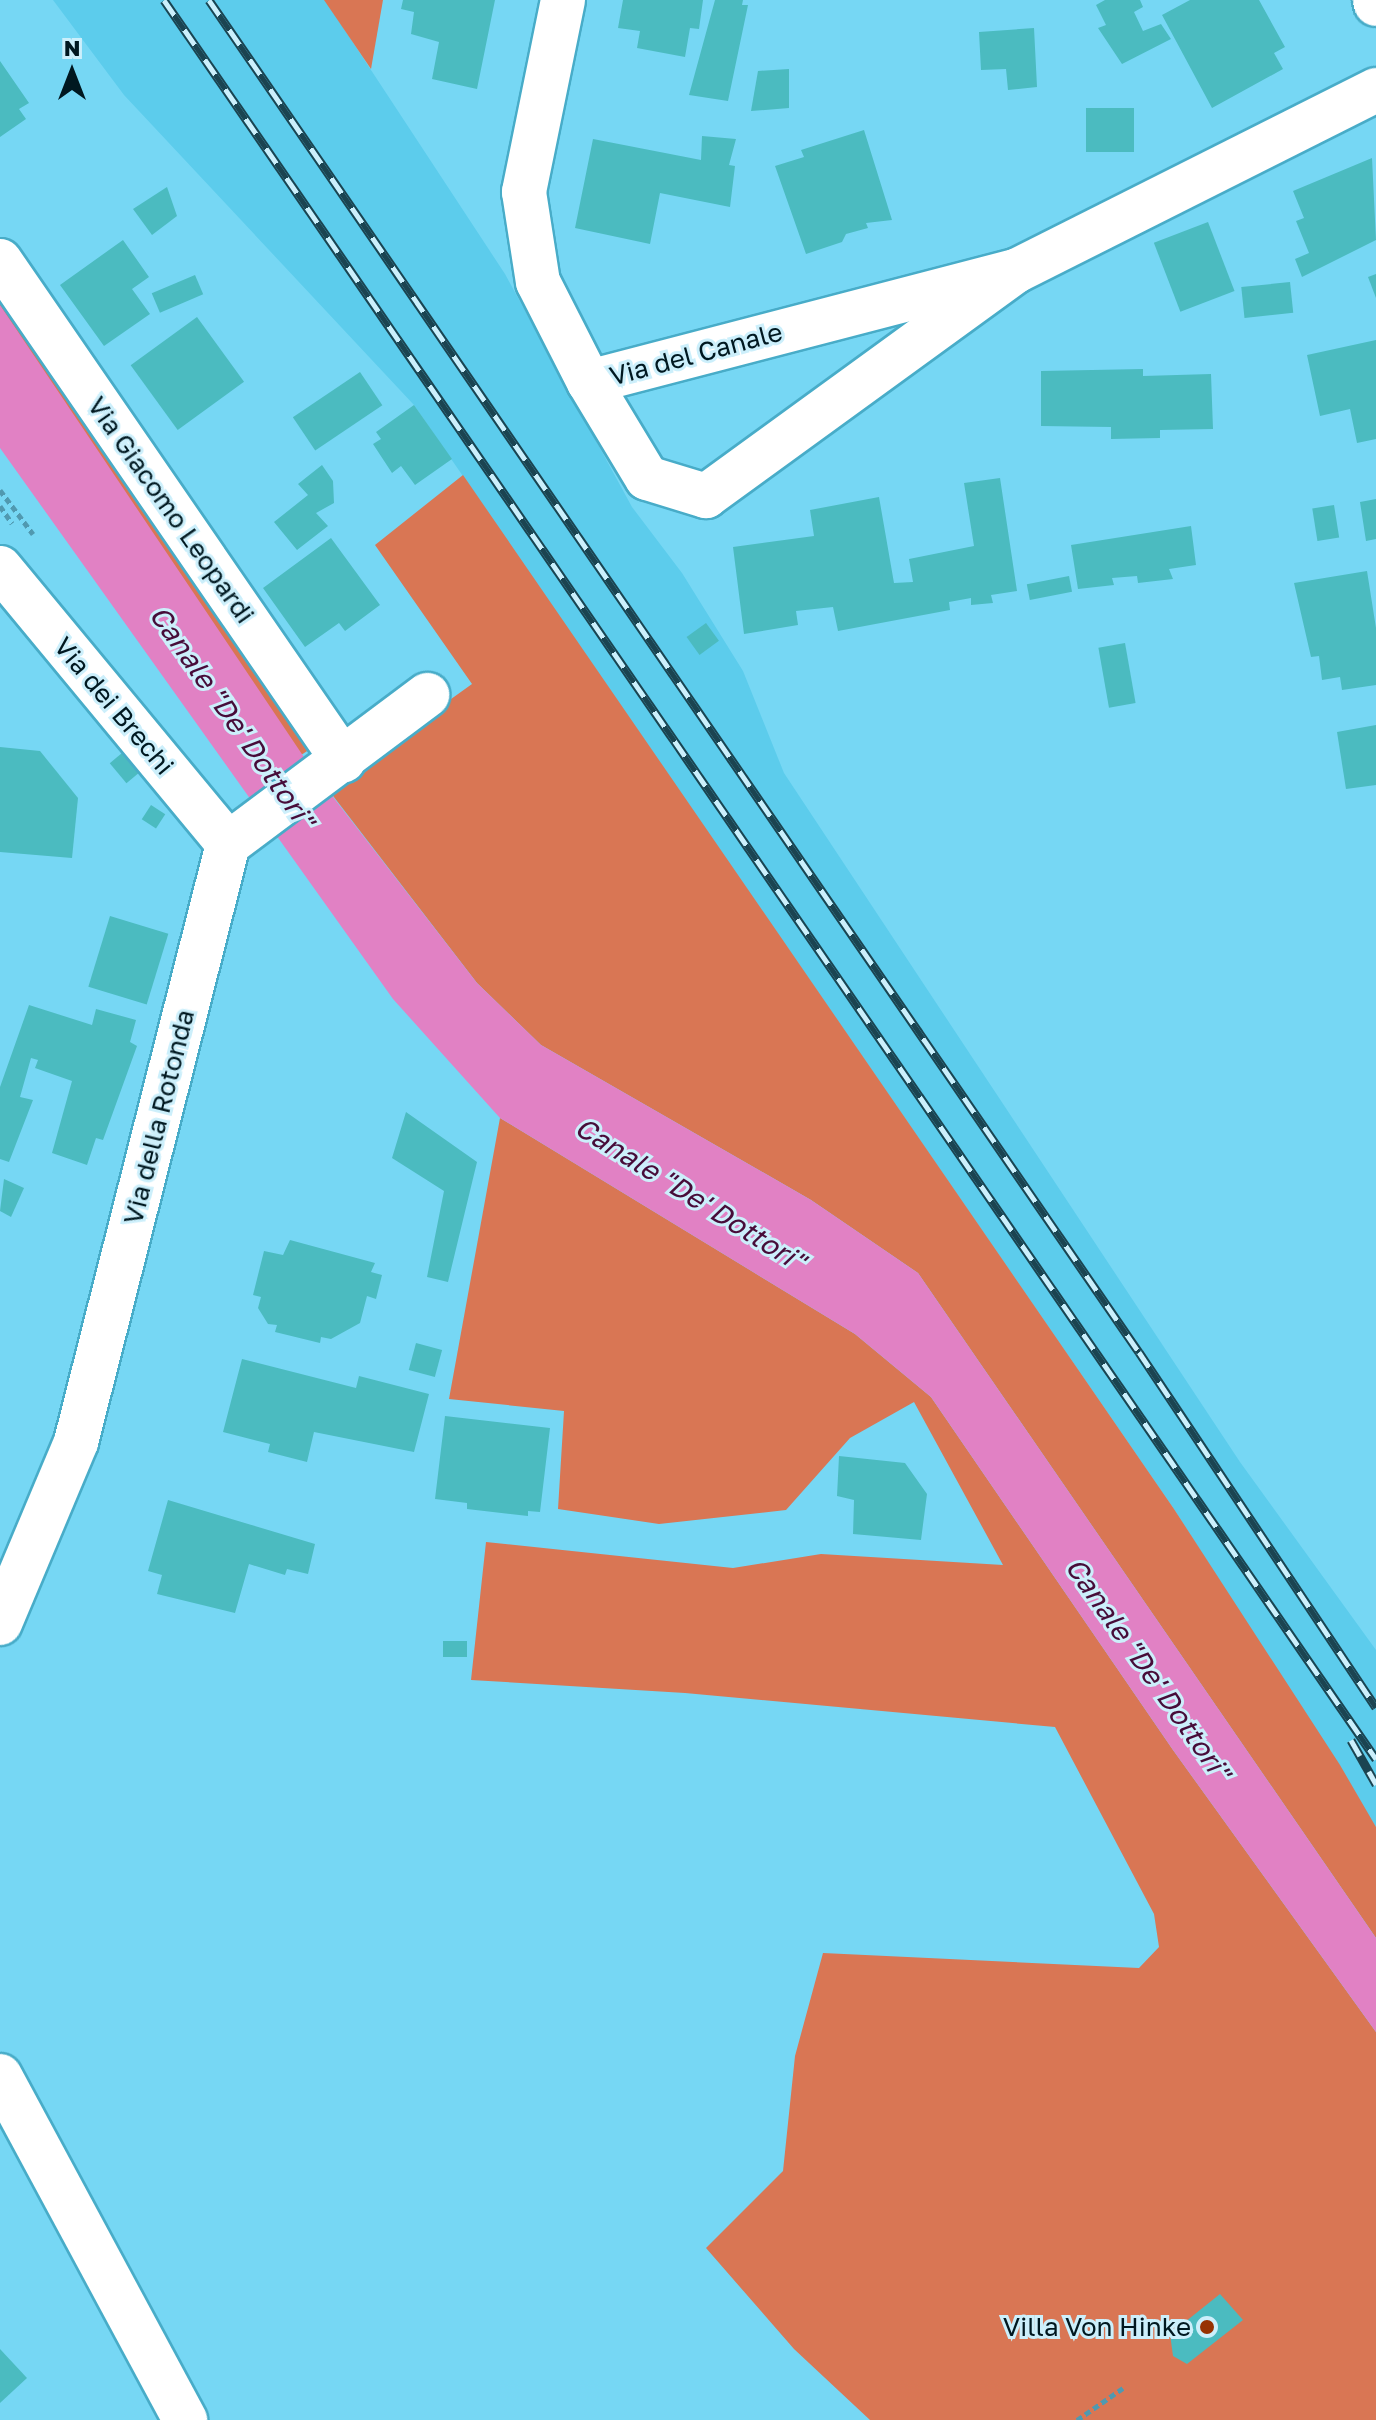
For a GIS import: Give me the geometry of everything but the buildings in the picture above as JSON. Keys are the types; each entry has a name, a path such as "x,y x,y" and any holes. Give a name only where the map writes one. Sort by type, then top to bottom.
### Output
{"street":[{"path":"563,0 524,192 538,282 589,382"},
{"name":"Via del Canale","path":"1016,271 589,382 647,478 706,496 1016,271 1376,90"},
{"name":"Via Giacomo Leopardi","path":"0,261 330,767"},
{"name":"Via dei Brechi","path":"3,579 228,844"},
{"path":"228,844 427,695"},
{"name":"Via della Rotonda","path":"0,1623 76,1442 228,844"},
{"path":"0,2076 185,2420"}],"path":[{"path":"1077,2420 1123,2388"}],"shaded area":[{"path":"53,0 325,0 505,274 632,507 682,573 743,671 784,773 1240,1462 1376,1650 1376,1827 1174,1509 414,405 124,95"},
{"path":"324,0 383,0 371,69"},
{"path":"0,273 318,744 291,762 0,330"},
{"path":"463,475 1174,1509 1340,1765 1376,1827 1376,1938 918,1273 811,1200 541,1045 477,983 327,788 472,684 375,545"},
{"path":"500,1118 855,1334 931,1397 1173,1750 1376,2032 1376,2420 870,2420 794,2349 706,2248 783,2171 795,2056 823,1953 1139,1968 1159,1947 1154,1914 1055,1727 685,1693 471,1680 486,1542 733,1568 821,1554 1003,1565 914,1402 850,1438 786,1510 659,1524 558,1509 564,1411 449,1399"}],"water":[{"name":"Canale \"De' Dottori\"","path":"0,305 316,775 477,983 541,1045 811,1200 918,1273 1376,1938 1376,2032 1173,1750 931,1397 855,1334 500,1118 393,999 0,448"}],"railway":[{"path":"164,0 1376,1759"},
{"path":"209,0 1139,1352 1376,1707"},
{"path":"1351,1740 1376,1784"}],"place":[{"name":"Villa Von Hinke","path":"1207,2327"}]}
